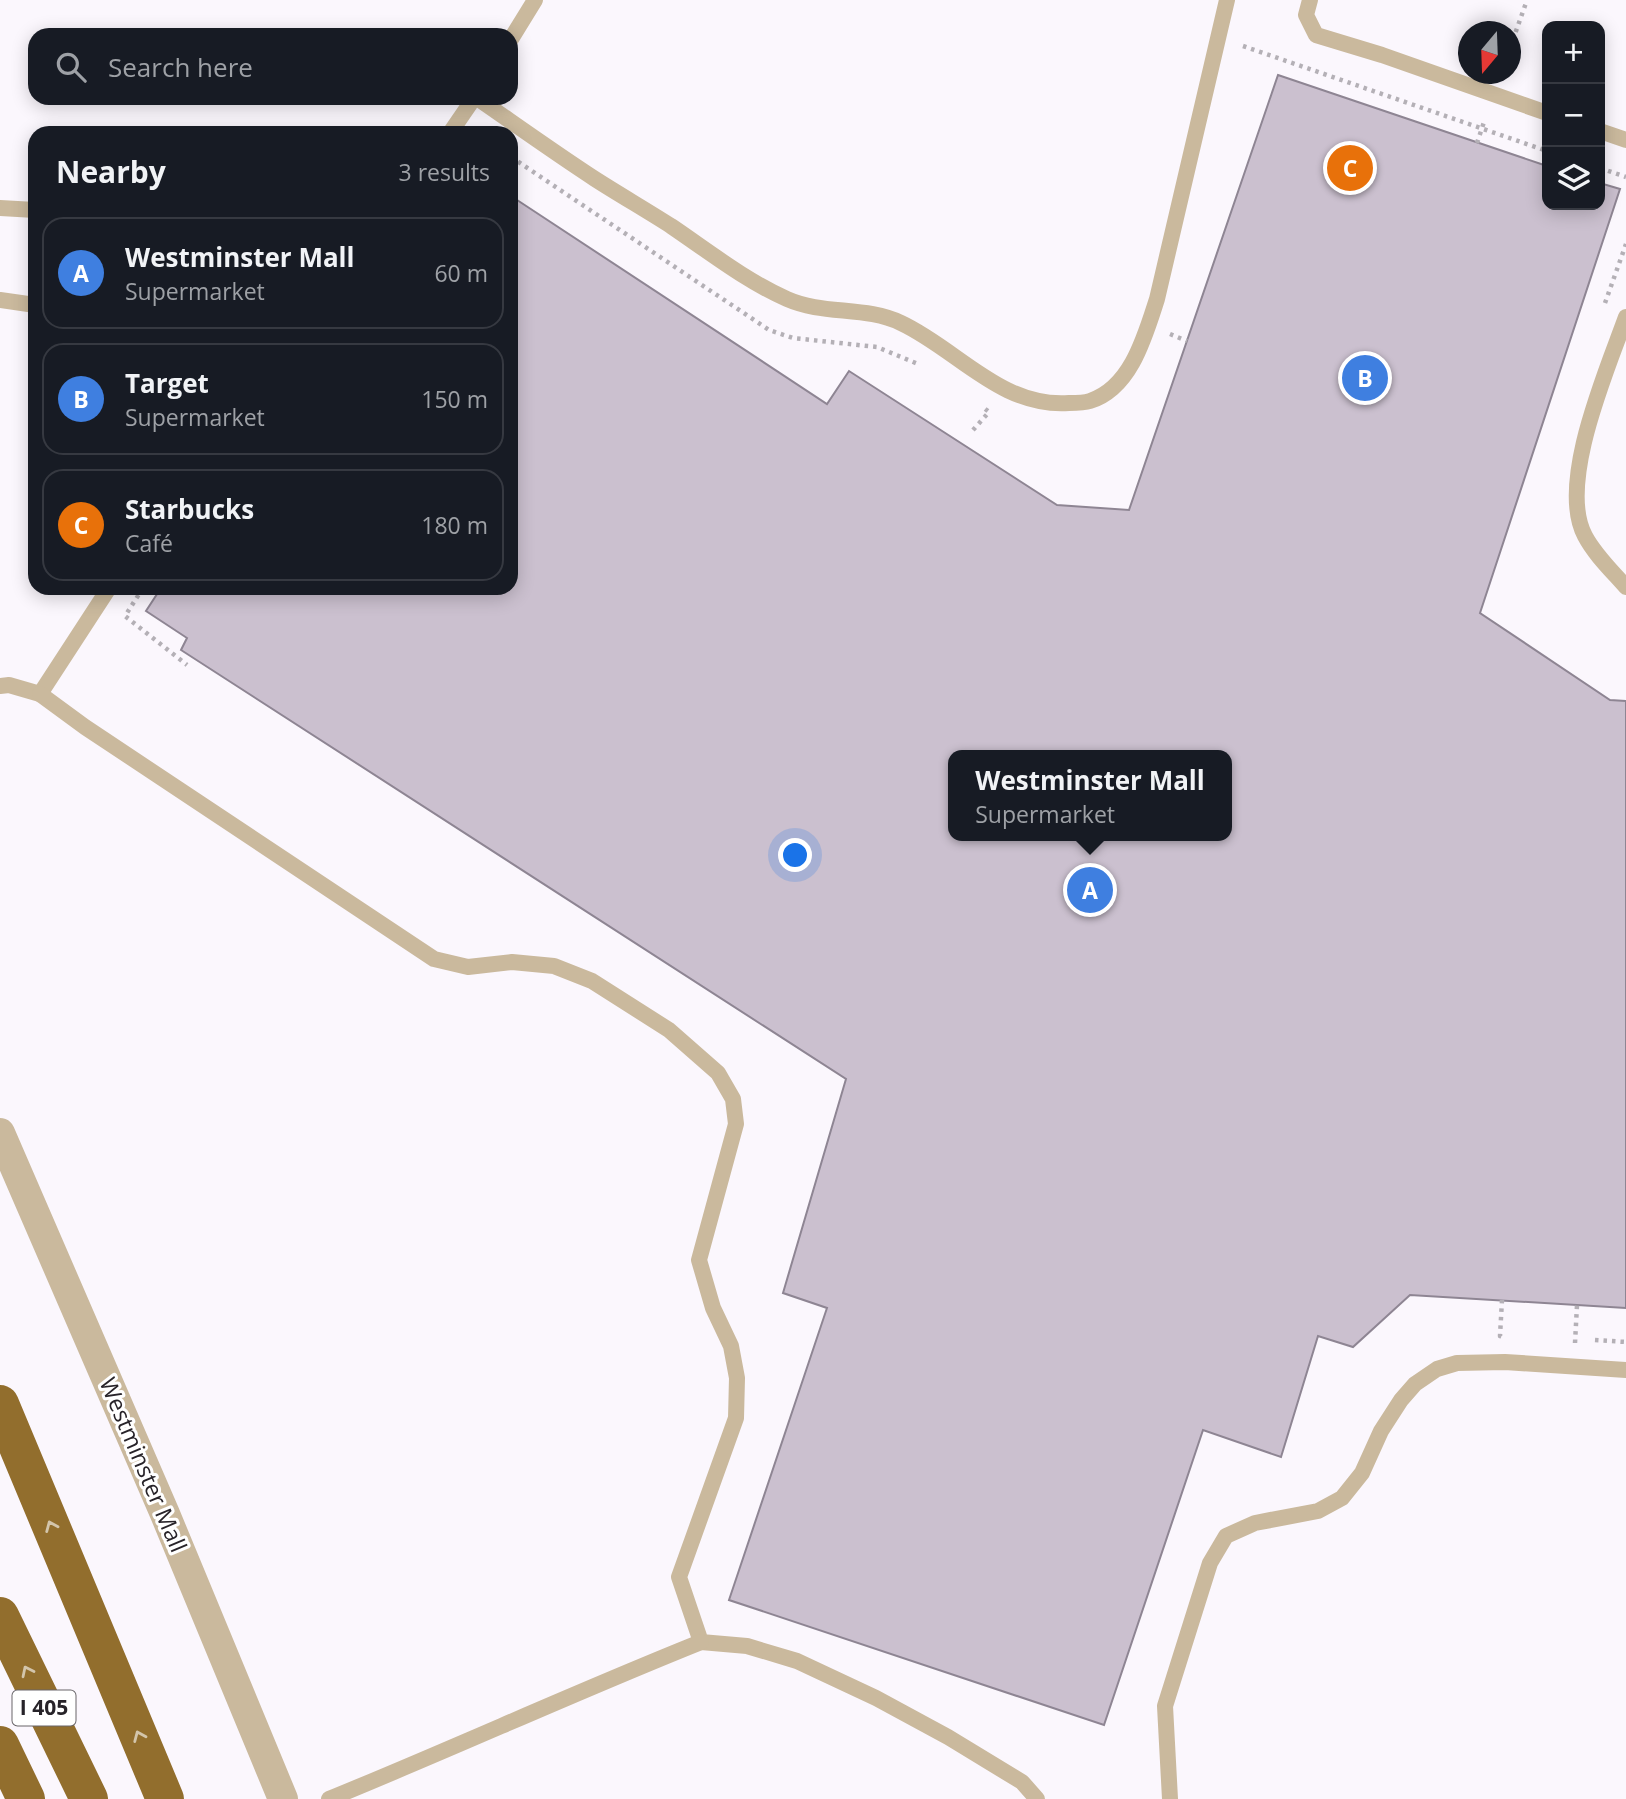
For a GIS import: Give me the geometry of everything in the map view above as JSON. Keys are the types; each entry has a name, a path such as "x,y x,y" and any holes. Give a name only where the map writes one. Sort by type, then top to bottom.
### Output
{"highway":[{"path":"0,1404 165,1799"},
{"name":"I 405","path":"0,1616 89,1799"},
{"path":"0,1745 26,1799"}],"street":[{"name":"Westminster Mall","path":"0,1133 165,1514 284,1799"}],"lane":[{"path":"518,28 535,0"},
{"path":"518,127 593,178 788,299 901,322 1004,390 1033,400 1057,404 1089,402 1107,393 1122,379 1149,324 1227,0"},
{"path":"1310,0 1306,15 1316,35 1542,111"},
{"path":"455,126 471,105"},
{"path":"486,105 517,126"},
{"path":"1605,133 1626,140"},
{"path":"0,208 28,210"},
{"path":"0,300 28,304"},
{"path":"1626,317 1583,443 1576,483 1576,505 1584,535 1626,586"},
{"path":"40,694 104,595"},
{"path":"0,686 9,685 40,694 434,960 468,967 512,962 554,967 592,981 669,1030 718,1073 733,1099 736,1124 699,1260 713,1308 732,1346 737,1378 736,1418 679,1577 701,1642"},
{"path":"1170,1799 1165,1706 1210,1563 1226,1536 1255,1524 1318,1511 1342,1498 1362,1473 1381,1431 1401,1400 1415,1384 1437,1368 1457,1363 1505,1362 1626,1370"},
{"path":"329,1799 701,1642 747,1646 797,1661 876,1698 948,1737 1022,1782 1038,1799"}],"path":[{"path":"1520,21 1527,0"},
{"path":"1242,46 1542,149"},
{"path":"1477,143 1485,119"},
{"path":"1605,171 1626,177"},
{"path":"1170,334 1186,341"},
{"path":"138,595 125,616 187,665"},
{"path":"1502,1300 1500,1336 1513,1337"},
{"path":"1575,1350 1577,1305"},
{"path":"1563,1339 1626,1342"}],"building":[{"path":"1278,75 1542,164 1542,210 1605,210 1605,184 1620,189 1480,613 1610,700 1626,701 1626,1308 1410,1295 1353,1347 1318,1336 1281,1457 1203,1430 1104,1725 729,1600 827,1308 783,1293 846,1079 181,650 187,638 146,611 156,595 518,595 518,201 827,404 849,371 1057,505 1129,510"}],"place":[{"name":"Starbucks","path":"1350,168"},
{"name":"Target","path":"1365,378"},
{"name":"Westminster Mall","path":"1090,890"}]}
